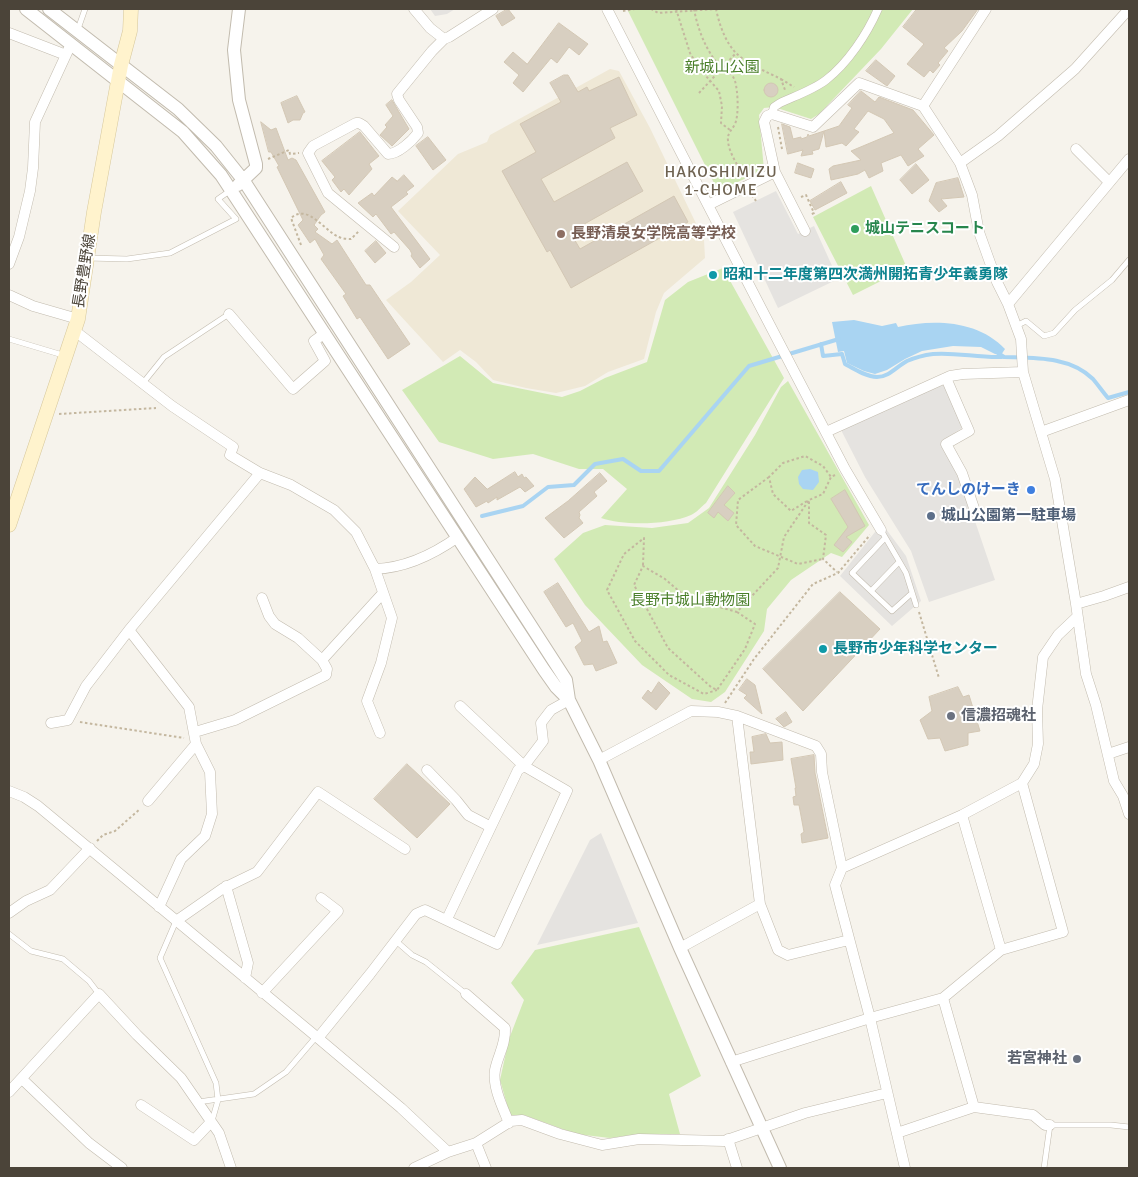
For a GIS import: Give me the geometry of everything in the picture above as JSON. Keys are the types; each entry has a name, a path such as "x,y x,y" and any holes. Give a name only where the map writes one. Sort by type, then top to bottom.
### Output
{"main road":[{"name":"長野豊野線","path":"9,525 76,325 121,65 130,31 131,9"}],"street":[{"path":"26,9 68,49 119,81 183,132 205,155 232,190 548,676 569,700"},
{"path":"49,9 178,109 216,146 244,181 566,680 569,700 599,760 680,948 780,1168"},
{"path":"232,190 256,168 239,100 234,50 239,9"},
{"path":"414,9 430,28 444,39"},
{"path":"394,247 328,193 308,153 313,146 356,123 364,126 388,154 394,153 412,140 418,133 418,127 399,100 397,94 444,39 494,9"},
{"path":"607,9 826,432 881,531"},
{"path":"772,114 774,107 825,80 835,71 869,29 878,9"},
{"path":"923,106 986,9"},
{"path":"960,163 998,136 1075,69 1129,9"},
{"path":"9,33 68,49"},
{"path":"9,264 19,238 30,192 35,122 68,49"},
{"path":"805,231 775,172 764,122 766,116 772,114 813,127 858,83 923,106 960,163 972,196 979,232 997,282 1008,304 1021,339 1023,372 1055,479 1086,674 1096,705 1114,780 1123,796 1129,814"},
{"path":"1076,149 1110,182"},
{"path":"1008,304 1129,159"},
{"path":"708,205 775,172"},
{"path":"9,295 76,325 172,406 233,447 230,455 260,473 291,485 334,510 356,532 375,570 392,618 381,663 367,701 380,732"},
{"path":"229,314 292,389 325,361 314,341 325,333"},
{"path":"826,432 946,378 963,374 1023,372"},
{"path":"946,378 969,430 946,444 962,473 974,508"},
{"path":"1041,432 1129,400"},
{"path":"51,724 68,720 86,686 129,630 260,473"},
{"path":"375,570 390,569 439,550 458,537"},
{"path":"1076,604 1129,587"},
{"path":"322,660 383,593"},
{"path":"148,801 196,739 326,675 327,669 322,660 298,638 275,624 269,616 262,598"},
{"path":"842,868 962,815 1022,783 1034,764 1038,744 1037,710 1043,657 1058,635 1077,617"},
{"path":"129,630 189,707 196,739 210,772 212,814 205,836 181,859 159,906"},
{"path":"447,919 518,770 524,766 543,741 541,723 551,710 569,700"},
{"path":"317,1037 416,914 425,910 497,944 567,791 524,766 460,706"},
{"path":"599,760 691,711 718,712 737,716 816,746 821,754 822,772 842,868 835,885 870,1018 905,1168"},
{"path":"737,716 760,904 778,950 788,955 849,940"},
{"path":"1108,754 1129,747"},
{"path":"427,770 468,815 491,827"},
{"path":"731,1062 870,1018 943,998 1001,950 1063,932 1022,783"},
{"path":"9,791 24,797 38,806 90,848 401,1108 448,1152"},
{"path":"176,921 226,886 257,872 318,792 405,849"},
{"path":"962,815 1001,950"},
{"path":"9,913 26,901 50,890 90,848"},
{"path":"226,886 248,963 244,978"},
{"path":"262,993 338,911 321,898"},
{"path":"680,948 760,904"},
{"path":"9,1092 99,994 181,1078 219,1133 232,1168"},
{"path":"466,994 505,1028 505,1038 495,1071 498,1097 509,1123"},
{"path":"943,998 974,1107"},
{"path":"22,1079 90,1143 122,1168"},
{"path":"414,1168 448,1152 476,1144 509,1123 522,1120 560,1134 602,1145 638,1139 724,1141 805,1113 887,1093"},
{"path":"141,1105 194,1140 211,1122"},
{"path":"897,1133 974,1107 1033,1115 1045,1125 1050,1125"},
{"path":"728,1139 737,1168"},
{"path":"476,1144 486,1168"}],"lane":[{"path":"77,32 85,9"},
{"path":"87,258 127,259 170,254 236,219 218,199 232,190"},
{"path":"1016,326 1026,321 1044,336 1054,333 1075,310 1112,280 1129,260"},
{"path":"143,383 164,357 229,314"},
{"path":"9,339 66,356"},
{"path":"912,593 892,611 852,573 881,531 906,573 916,605"},
{"path":"871,591 899,562"},
{"path":"176,921 160,958 216,1083 218,1100 211,1122"},
{"path":"9,934 30,951 63,959 89,981 99,994"},
{"path":"395,941 412,955 426,962 466,994"},
{"path":"198,1102 254,1094 286,1072 317,1037"},
{"path":"1044,1168 1050,1125 1111,1125 1129,1127"}],"path":[{"path":"623,11 635,9"},
{"path":"651,9 658,13 676,10 716,9 726,38 736,52 749,62 799,90"},
{"path":"694,9 701,34 715,60 734,78 737,90 736,123 730,130 728,139 730,149 746,181"},
{"path":"676,10 690,53 699,68 719,92 722,106 721,123 730,130"},
{"path":"699,93 736,52"},
{"path":"781,79 790,99"},
{"path":"772,114 777,122 782,150"},
{"path":"256,164 289,150 290,154 308,153"},
{"path":"797,190 801,198 806,195 814,213 805,218"},
{"path":"751,192 756,201"},
{"path":"302,250 291,218 296,214 306,213 339,237 352,239 365,224"},
{"path":"46,415 157,408"},
{"path":"823,559 798,564 755,546 736,525 738,500 769,476 782,463 805,456 823,466 831,477"},
{"path":"769,476 773,494 790,511 822,494 831,477 846,469"},
{"path":"737,612 778,568 784,537 809,500"},
{"path":"809,500 809,523 826,535 823,559"},
{"path":"718,712 760,652 813,584 838,573 881,531"},
{"path":"643,566 665,579 686,598 737,612 755,624 745,649 716,690 704,694 669,675 635,641 607,590 624,554 644,538 643,566 634,585 668,648 716,690"},
{"path":"823,559 838,573"},
{"path":"916,605 939,678"},
{"path":"68,720 196,739"},
{"path":"90,848 104,835 115,830 148,801"}],"shaded area":[{"path":"430,9 455,9 447,14 435,16"},
{"name":"長野清泉女学院高等学校","path":"610,69 619,71 650,128 704,240 705,258 664,293 656,312 644,359 608,372 585,386 556,393 493,380 476,362 460,350 443,362 386,300 411,282 440,255 398,211 458,154 487,142 490,135"},
{"path":"776,191 798,234 814,226 838,279 778,308 733,212"},
{"name":"城山公園第一駐車場","path":"945,384 962,428 941,442 961,480 995,580 929,602 911,551 865,477 840,428"},
{"path":"886,529 906,556 921,601 892,626 840,576 875,532"},
{"path":"601,833 638,923 537,945 590,840"}],"green space":[{"name":"新城山公園","path":"627,9 913,9 881,49 819,114 811,119 774,107 764,108 759,115 764,170 718,191"},
{"name":"城山テニスコート","path":"871,186 907,268 853,295 813,217"},
{"path":"723,268 784,378 706,503 691,515 670,521 646,523 611,521 601,518 627,489 603,469 579,469 533,454 493,459 439,442 402,390 460,356 493,383 562,397 580,391 605,378 647,362 665,300 688,282"},
{"name":"長野市城山動物園","path":"788,381 869,525 842,557 831,553 791,580 767,609 764,631 725,692 711,702 692,699 642,665 585,605 554,559 583,533 605,525 652,528 688,523 709,508 755,435 781,387"},
{"path":"639,927 701,1076 669,1094 680,1134 640,1134 610,1138 576,1134 524,1115 510,1115 500,1080 509,1039 524,1000 511,983 535,950"}],"water":[{"path":"854,320 882,326 896,323 898,327 926,323 954,324 982,332 994,339 1005,349 1001,355 981,347 953,346 922,351 887,370 875,374 847,363 844,351 838,352 832,322"},
{"path":"810,469 818,472 819,482 813,490 803,489 799,484 798,477 802,470"}],"building":[{"path":"508,9 515,18 502,26 496,16"},
{"path":"917,9 978,9 962,31 944,48 948,51 938,63 940,65 933,73 930,70 924,77 907,64 924,44 903,27"},
{"path":"559,23 588,44 579,55 569,47 557,63 551,58 523,92 513,83 519,75 504,62 513,52 527,64"},
{"path":"876,60 895,76 887,86 866,71"},
{"path":"564,75 568,75 578,92 587,87 589,91 619,77 637,115 610,128 615,138 541,179 554,202 627,162 643,191 570,232 580,249 674,196 688,222 571,288 550,250 547,252 502,171 536,152 520,124 561,102 550,83"},
{"path":"768,83 774,83 778,90 774,97 768,97 764,93 764,87"},
{"path":"861,91 875,102 879,97 913,110 934,135 918,149 924,156 908,166 901,155 881,163 883,171 869,178 865,170 858,174 831,180 829,169 833,166 861,160 851,151 894,133 884,119 868,111 854,129 859,132 846,146 842,143 826,147 824,131 839,126 852,108 848,105"},
{"path":"297,96 305,112 300,120 293,120 288,123 281,103"},
{"path":"392,100 409,129 392,146 380,135 387,127 385,125 393,116 386,105"},
{"path":"261,122 271,130 276,128 288,160 292,158 296,160 325,212 314,225 318,229 315,232 332,244 337,240 366,285 370,285 410,344 388,359 360,317 357,319 343,296 346,294 321,259 324,255 315,239 310,243 298,225 303,220 277,167 279,166 271,152 269,152"},
{"path":"782,124 790,127 793,139 801,137 801,139 807,137 808,134 809,136 824,131 819,149 812,151 813,154 801,156 803,150 788,154"},
{"path":"360,132 379,156 369,164 372,169 349,195 344,189 341,192 332,180 335,177 322,161"},
{"path":"428,137 446,160 433,170 416,146"},
{"path":"798,163 814,169 811,178 795,173"},
{"path":"916,164 929,180 912,194 900,180"},
{"path":"404,175 414,186 406,192 408,194 391,207 430,259 420,268 411,256 410,250 394,232 391,234 376,214 373,217 358,203 372,193 374,196 392,177 397,181"},
{"path":"958,178 964,197 941,199 947,206 939,212 929,201 936,183"},
{"path":"841,182 847,193 815,210 810,201"},
{"path":"376,241 386,253 375,263 365,251"},
{"path":"515,472 518,477 522,474 534,486 525,492 520,487 497,500 497,497 488,503 487,501 476,507 464,489 475,477 487,489"},
{"path":"600,473 607,481 594,492 597,496 579,512 579,518 583,523 564,538 545,518"},
{"path":"728,486 735,493 724,505 734,513 728,521 718,512 714,518 708,513"},
{"path":"845,490 865,526 846,537 852,542 843,552 834,545 848,527 831,499"},
{"path":"558,583 589,632 599,626 603,642 607,641 617,663 596,671 593,664 584,665 575,647 582,641 573,623 566,627 544,592"},
{"name":"長野市少年科学センター","path":"840,592 880,629 803,711 763,669"},
{"path":"747,679 755,685 762,714 744,698 747,695 739,690"},
{"path":"659,682 670,693 656,710 642,698 648,690 651,693"},
{"name":"信濃招魂社","path":"958,687 963,697 969,695 980,731 968,733 968,745 945,751 940,738 928,739 920,720 932,711 929,697"},
{"path":"786,712 792,722 784,727 776,719"},
{"path":"766,734 770,743 782,742 783,760 751,764 750,752 754,752 752,737"},
{"path":"814,755 815,773 828,838 802,843 801,834 804,832 799,805 794,805 793,797 796,796 796,788 791,759"},
{"path":"407,764 450,804 417,838 374,799"}],"waterway":[{"path":"482,516 523,506 548,487 574,485 595,464 623,459 641,471 659,471 749,366 839,339"},
{"path":"821,344 823,356 842,354 845,364 873,377 889,374 907,361 930,354 1002,357"},
{"path":"998,353 1004,357 1051,360 1074,366 1084,371 1093,379 1108,398 1129,392"}],"place":[{"name":"城山テニスコート","path":"855,229"},
{"name":"長野清泉女学院高等学校","path":"561,234"},
{"name":"昭和十二年度第四次満州開拓青少年義勇隊","path":"713,275"},
{"name":"てんしのけーき","path":"1031,490"},
{"name":"城山公園第一駐車場","path":"931,516"},
{"name":"長野市少年科学センター","path":"823,649"},
{"name":"信濃招魂社","path":"951,716"},
{"name":"若宮神社","path":"1077,1059"}],"district":[{"name":"HAKOSHIMIZU 1-CHOME","path":"721,182"}]}
